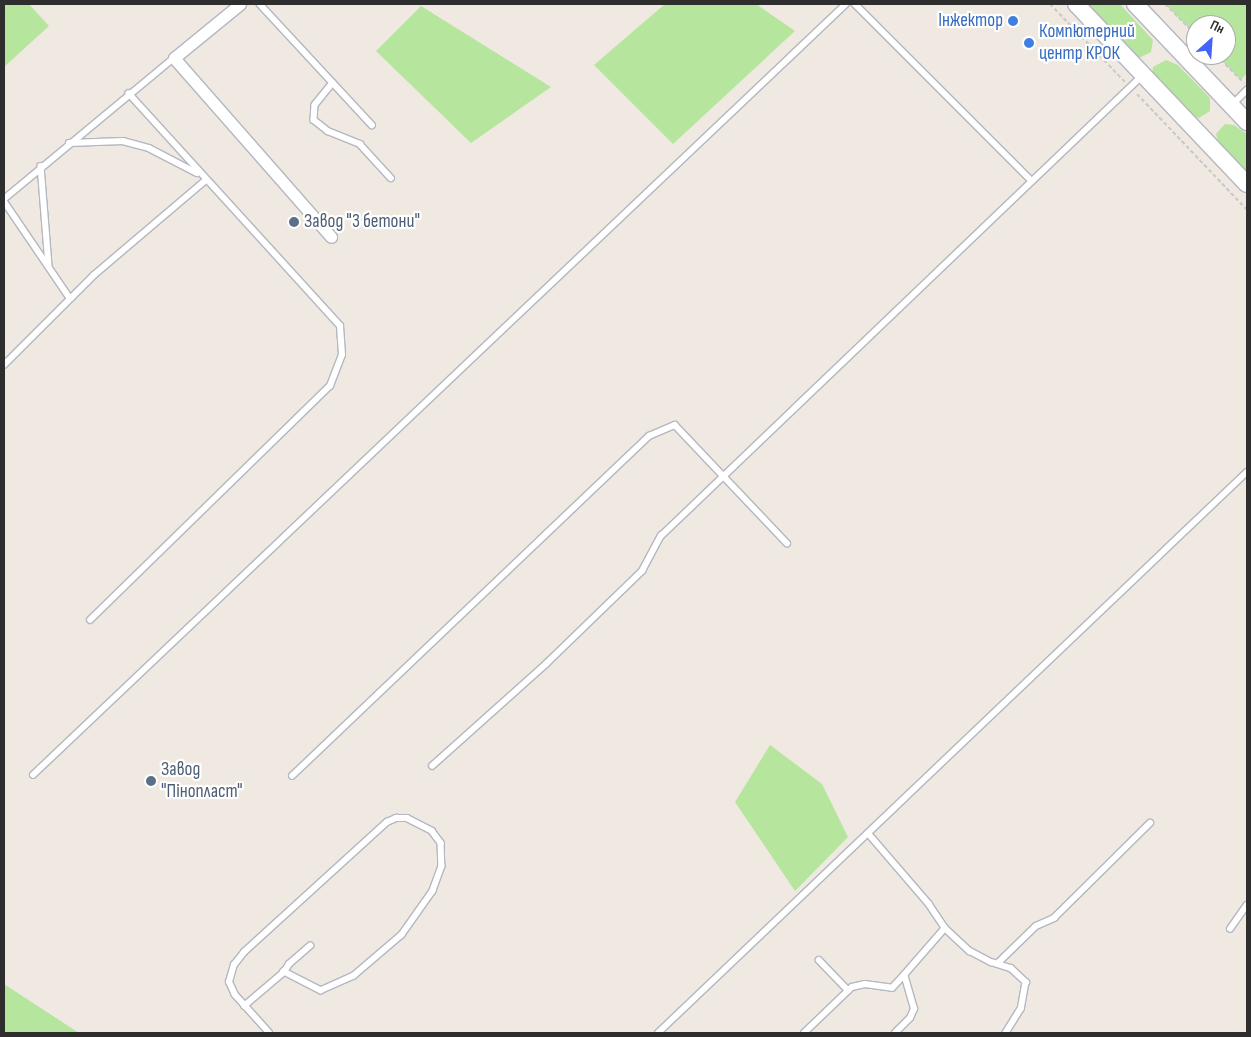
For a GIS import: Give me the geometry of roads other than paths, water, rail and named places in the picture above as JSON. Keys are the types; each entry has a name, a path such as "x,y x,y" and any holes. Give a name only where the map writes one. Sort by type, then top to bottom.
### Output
{"street":[{"path":"240,4 174,58 331,237"},
{"path":"1076,4 1247,184"},
{"path":"1135,4 1247,122"}],"lane":[{"path":"260,4 372,124"},
{"path":"33,775 846,4"},
{"path":"854,4 1032,181"},
{"path":"70,298 4,200 41,166 174,58"},
{"path":"432,766 546,664 642,571 661,536 1144,75"},
{"path":"334,83 315,105 314,120 328,131 360,144 391,178"},
{"path":"1232,106 1247,90"},
{"path":"90,620 330,386 340,361 343,336 340,326 129,94"},
{"path":"69,143 123,141 149,148 204,177"},
{"path":"41,166 49,267"},
{"path":"4,365 70,298 204,177"},
{"path":"292,776 649,436 675,424 788,543"},
{"path":"658,1033 1247,472"},
{"path":"268,1033 244,1006 229,982 234,964 244,952 387,822 396,818 407,818 432,831 441,843 442,866 432,891 402,935 376,959 333,987 321,991 284,972"},
{"path":"997,964 1036,926 1054,918 1150,823"},
{"path":"868,834 929,904 945,928 970,951 997,964 1012,968 1026,982 1021,1009 1006,1033"},
{"path":"1230,929 1247,905"},
{"path":"804,1033 848,990 858,984 892,988 945,928"},
{"path":"244,1006 284,972 289,964 310,946"},
{"path":"819,960 848,990"},
{"path":"895,1033 910,1018 914,1009 904,975"}],"place":[{"name":"Інжектор","path":"1013,21"},
{"name":"Компютерний центр КРОК","path":"1029,43"},
{"name":"Завод \"3 бетони\"","path":"294,222"},
{"name":"Завод \"Пінопласт\"","path":"151,781"}]}
